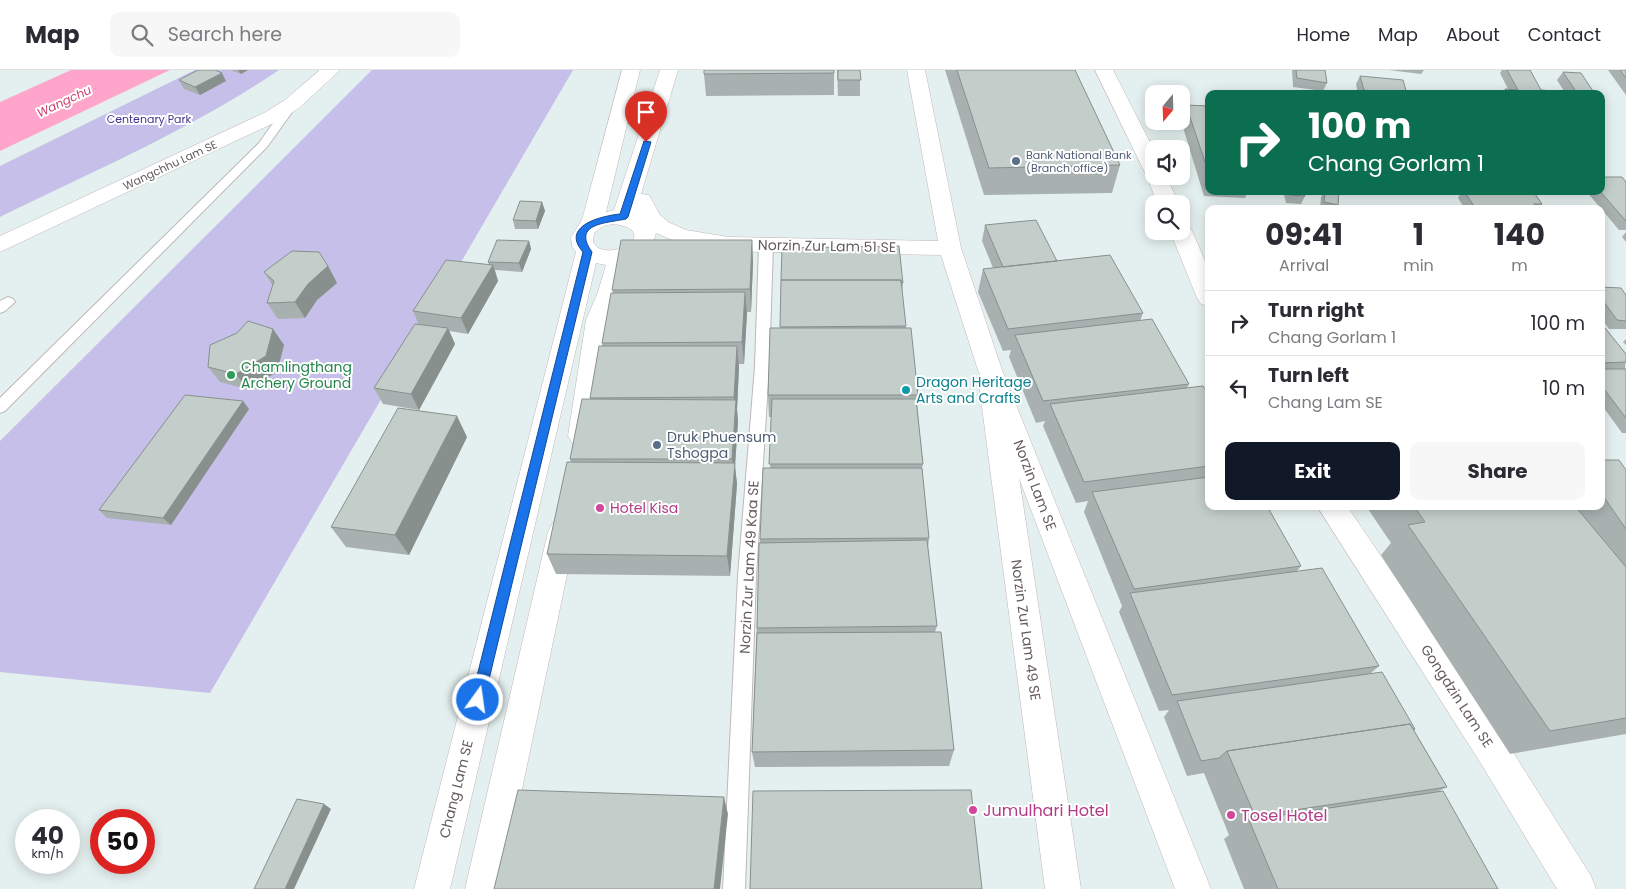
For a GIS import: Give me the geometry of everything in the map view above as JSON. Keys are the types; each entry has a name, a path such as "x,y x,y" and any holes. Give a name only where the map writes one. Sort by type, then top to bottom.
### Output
{"main road":[{"name":"Wangchhu Lam SE","path":"0,245 258,124 292,104 331,70"},
{"path":"592,223 631,70"},
{"path":"623,217 669,70"},
{"name":"Norzin Lam SE","path":"916,70 950,248 990,370 1193,889"},
{"path":"1104,70 1145,154"},
{"path":"635,178 654,222 665,229 685,236 728,244"},
{"path":"576,466 598,320 631,251 647,235 644,227 636,220 623,217 602,219 592,223 584,230 581,238 582,245 588,252 596,256 608,258 631,251"},
{"path":"1185,240 1205,288"},
{"name":"Norzin Zur Lam 51 SE","path":"631,251 728,244 950,248"},
{"name":"Chang Lam SE","path":"432,889 588,252"},
{"name":"Norzin Zur Lam 49 SE","path":"990,370 1063,889"},
{"path":"483,889 568,505"},
{"name":"Gongdzin Lam SE","path":"1334,510 1492,750 1578,889"}],"lane":[{"path":"0,407 263,144 292,104"},
{"name":"Norzin Zur Lam 49 Kaa SE","path":"734,889 746,586 762,366 766,245"},
{"path":"0,300 8,302 0,308"}],"green space":[{"name":"Centenary Park","path":"195,70 279,70 177,130 0,217 0,166"},
{"name":"Chamlingthang Archery Ground","path":"372,70 573,70 210,693 0,672 0,441"}],"water":[{"name":"Wangchu","path":"71,70 170,70 0,151 0,102"}],"building":[{"path":"198,70 215,70 222,73 195,87 179,80"},
{"path":"704,70 834,70 834,73 704,74"},
{"path":"838,70 860,70 861,80 838,80"},
{"path":"957,70 1075,70 1120,165 989,168"},
{"path":"1296,70 1325,70 1327,83 1297,78"},
{"path":"1507,70 1530,70 1541,90 1518,90"},
{"path":"1620,70 1626,70 1626,78"},
{"path":"1563,72 1581,73 1592,90 1575,90"},
{"path":"1360,76 1403,80 1406,90 1364,90"},
{"path":"1190,105 1205,106 1205,162 1190,117"},
{"path":"1605,177 1622,177 1626,182 1626,221 1603,195 1605,195"},
{"path":"1325,195 1339,195 1338,205 1324,202"},
{"path":"1467,195 1536,195 1542,204 1535,205 1473,205"},
{"path":"520,201 542,202 536,221 513,220"},
{"path":"1036,220 1057,261 1003,267 985,225"},
{"path":"497,240 529,241 519,263 488,262"},
{"path":"621,240 752,240 750,289 612,290"},
{"path":"899,246 903,283 901,283 901,280 781,280 782,248"},
{"path":"292,251 319,252 328,266 308,284 295,302 267,303 274,281 264,272"},
{"path":"1110,255 1143,313 1008,329 983,269"},
{"path":"446,260 493,265 461,318 413,311"},
{"path":"781,280 901,280 906,326 780,327"},
{"path":"1605,287 1621,288 1626,295 1626,321 1617,320 1605,304"},
{"path":"745,292 742,342 602,343 611,293"},
{"path":"1152,319 1189,384 1043,401 1015,335"},
{"path":"248,321 273,329 266,356 236,374 208,367 210,345 237,333"},
{"path":"415,324 448,328 411,394 374,388"},
{"path":"770,328 911,328 918,395 768,395"},
{"path":"1605,328 1626,354 1626,362 1605,363"},
{"path":"599,346 737,346 734,397 590,398"},
{"path":"1605,369 1626,369 1626,418 1605,390"},
{"path":"1203,386 1205,389 1205,467 1084,482 1050,404"},
{"path":"185,395 243,401 163,518 99,510"},
{"path":"582,399 736,400 732,459 570,459"},
{"path":"772,399 916,399 923,464 769,464"},
{"path":"398,408 457,416 395,535 331,527"},
{"path":"1605,460 1619,460 1626,470 1626,529 1605,499"},
{"path":"567,462 735,463 727,556 547,554"},
{"path":"763,468 922,468 929,538 760,539"},
{"path":"1205,478 1205,510 1269,510 1301,566 1134,589 1092,492"},
{"path":"1417,510 1578,510 1626,567 1626,718 1550,731 1408,525 1425,522"},
{"path":"927,540 937,626 757,628 759,543"},
{"path":"1322,568 1379,666 1172,695 1130,593"},
{"path":"941,632 954,750 752,752 757,633"},
{"path":"1382,672 1414,730 1410,724 1227,751 1219,758 1201,761 1177,701"},
{"path":"1410,724 1447,787 1255,816 1227,751"},
{"path":"518,790 724,797 714,889 494,889"},
{"path":"971,790 982,889 750,889 753,791"},
{"path":"1443,791 1498,889 1278,889 1249,820"},
{"path":"297,799 324,804 285,889 254,889"}],"place":[{"name":"Bank National Bank (Branch office)","path":"1016,161"},
{"name":"Chamlingthang Archery Ground","path":"231,375"},
{"name":"Dragon Heritage Arts and Crafts","path":"906,390"},
{"name":"Druk Phuensum Tshogpa","path":"657,445"},
{"name":"Hotel Kisa","path":"600,508"},
{"name":"Jumulhari Hotel","path":"973,810"},
{"name":"Tosel Hotel","path":"1231,815"}],"route":[{"path":"478,700 588,252 582,245 581,238 584,230 592,223 612,217 623,217 646,142"}]}
